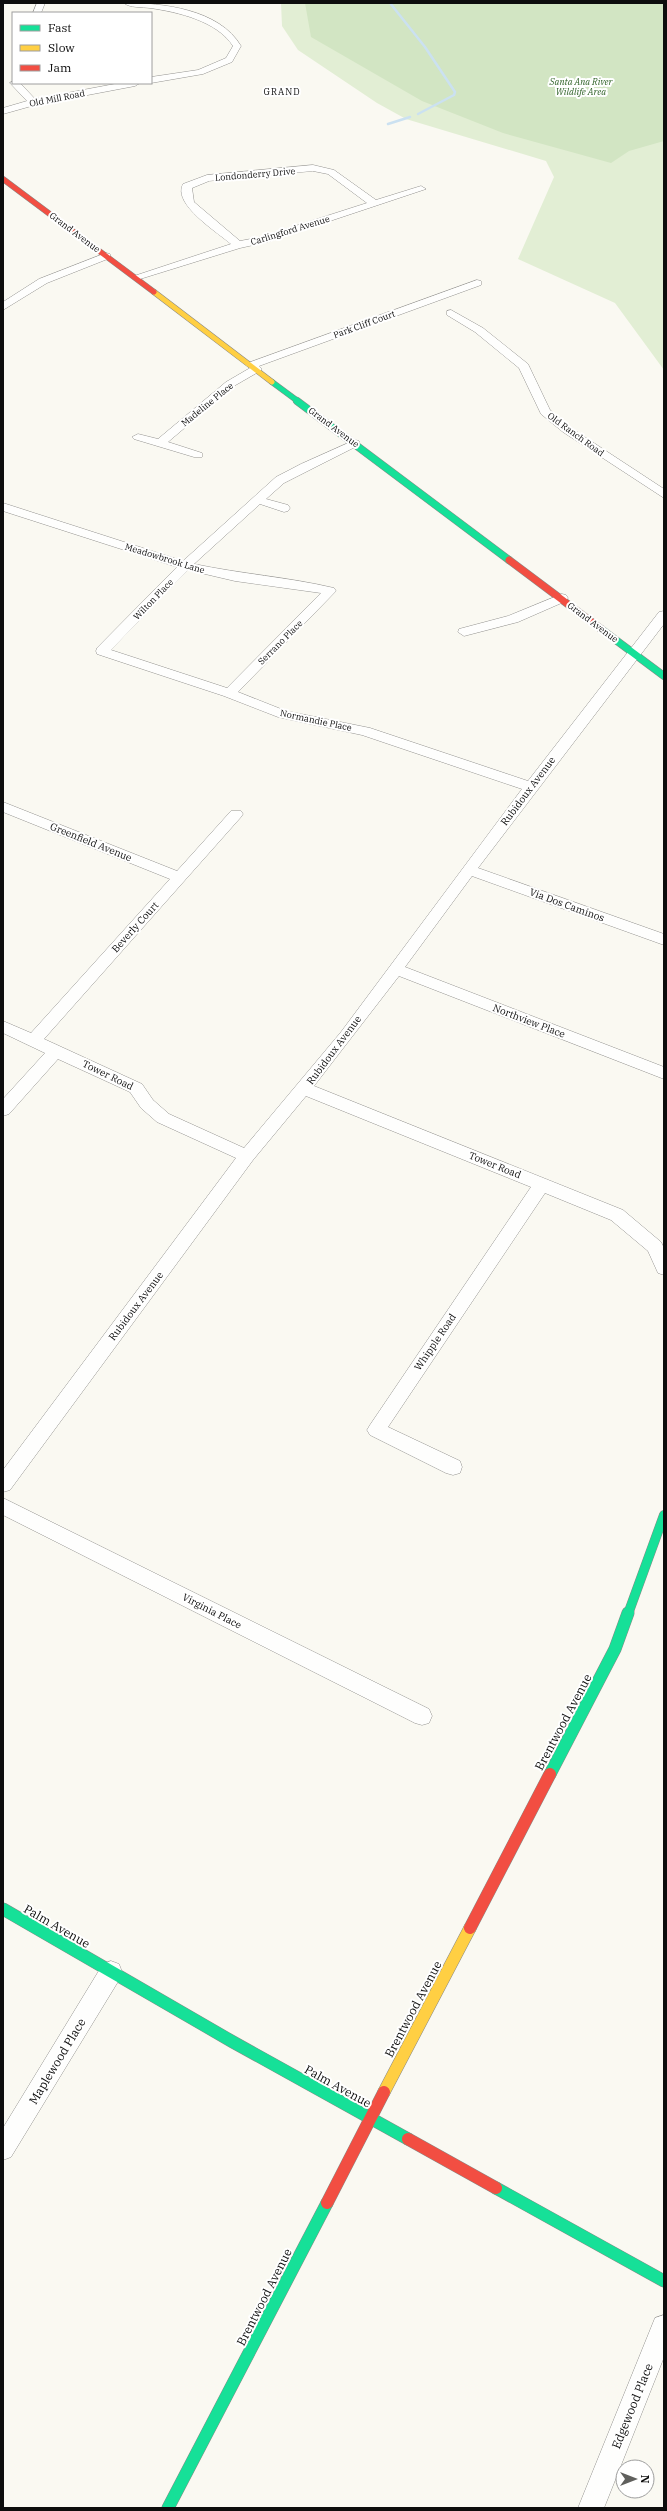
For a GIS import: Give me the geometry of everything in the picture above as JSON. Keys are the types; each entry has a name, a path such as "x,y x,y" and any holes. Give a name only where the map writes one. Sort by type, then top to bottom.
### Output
{"street":[{"path":"128,3 161,7 198,19 227,32 237,46 229,60 200,72 152,80"},
{"path":"17,84 33,102"},
{"name":"Old Mill Road","path":"3,111 33,102 130,84"},
{"name":"Londonderry Drive","path":"238,245 189,204 186,195 187,186 207,178 313,168 331,172 373,203"},
{"name":"Grand Avenue","path":"3,179 136,277 664,676"},
{"name":"Carlingford Avenue","path":"136,277 238,245 263,240 373,203 421,189"},
{"path":"3,307 43,281 106,256"},
{"name":"Park Cliff Court","path":"254,367 477,283"},
{"name":"Old Ranch Road","path":"451,313 479,330 524,366 545,412 567,430 664,494"},
{"name":"Madeline Place","path":"160,443 230,384 254,367"},
{"path":"138,437 198,454"},
{"name":"Wilton Place","path":"102,651 185,566 280,480 355,443"},
{"path":"258,500 284,508"},
{"name":"Meadowbrook Lane","path":"3,507 185,566 236,577 294,584 330,592"},
{"name":"Serrano Place","path":"229,693 330,592"},
{"path":"464,632 513,619 562,598"},
{"name":"Rubidoux Avenue","path":"3,1484 247,1156 305,1089 531,787 664,615"},
{"name":"Normandie Place","path":"102,651 229,693 283,714 365,731 531,787"},
{"name":"Greenfield Avenue","path":"3,807 179,877"},
{"name":"Beverly Court","path":"34,1040 236,814"},
{"name":"Via Dos Caminos","path":"469,870 664,940"},
{"name":"Northview Place","path":"395,969 664,1073"},
{"name":"Tower Road","path":"3,1027 136,1088 147,1104 163,1118 247,1156"},
{"path":"3,1110 56,1050"},
{"name":"Tower Road","path":"305,1089 617,1215 655,1247 664,1268"},
{"name":"Whipple Road","path":"453,1468 376,1430 542,1184"},
{"name":"Virginia Place","path":"3,1506 422,1716"},
{"name":"Brentwood Avenue","path":"168,2508 615,1649 664,1515"},
{"name":"Palm Avenue","path":"3,1909 111,1972 370,2118 664,2281"},
{"name":"Maplewood Place","path":"3,2149 111,1972"},
{"name":"Edgewood Place","path":"591,2508 664,2327"}],"green space":[{"name":"Santa Ana River Wildlife Area","path":"281,3 664,3 664,370 615,303 518,259 554,177 546,161 406,119 377,103 298,50 282,26"},
{"name":"Santa Ana River Wildlife Area","path":"305,3 664,3 664,141 629,151 611,163 503,133 422,101 311,37"}],"waterway":[{"path":"390,3 425,47 455,92 454,95 418,114"},
{"path":"388,124 410,117"}],"traffic: fast":[{"path":"272,382 509,560"},
{"path":"601,629 664,676"},
{"path":"550,1774 615,1649 664,1515"},
{"path":"3,1909 233,2042 408,2139"},
{"path":"496,2188 664,2281"},
{"path":"168,2508 327,2203"}],"traffic: slow":[{"path":"154,292 272,382"},
{"path":"384,2092 470,1928"}],"traffic: jam":[{"path":"3,179 154,292"},
{"path":"509,560 601,629"},
{"path":"470,1928 550,1774"},
{"path":"327,2203 384,2092"},
{"path":"408,2139 496,2188"}],"district":[{"name":"GRAND","path":"282,91"}]}
